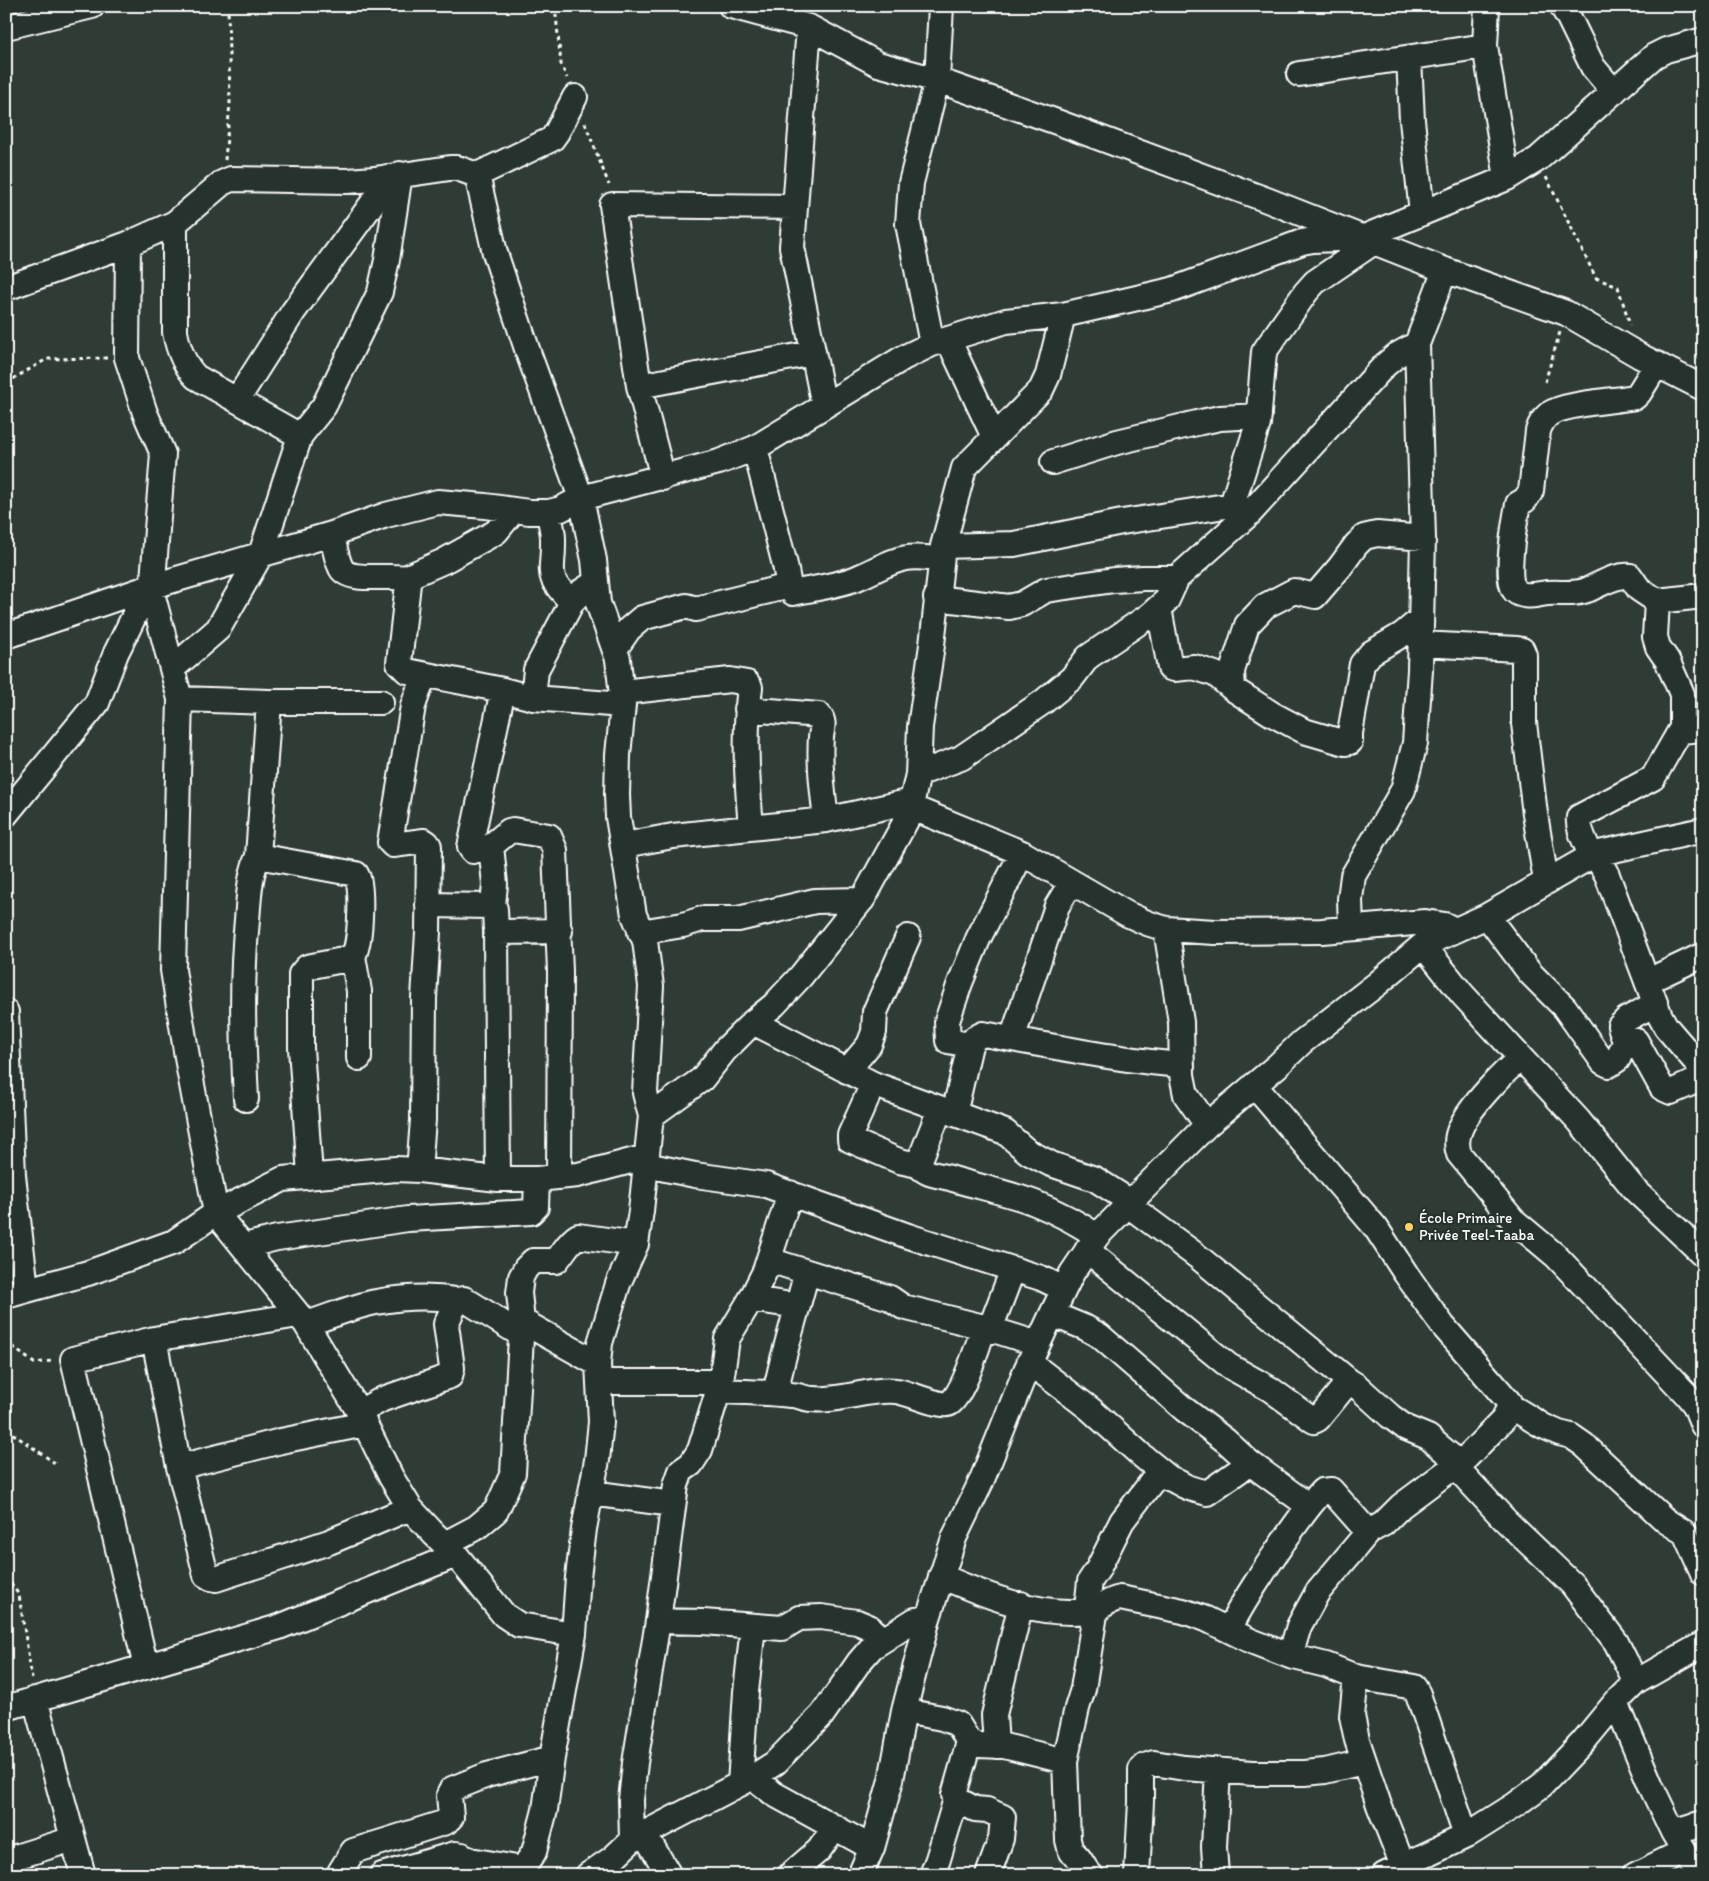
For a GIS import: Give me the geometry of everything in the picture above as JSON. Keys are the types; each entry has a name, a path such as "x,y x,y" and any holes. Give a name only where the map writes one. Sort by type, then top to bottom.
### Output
{"street":[{"path":"6,27 92,6"},
{"path":"730,6 809,27 878,64 937,80 1057,122 1267,200 1445,270 1566,313 1648,360 1703,388"},
{"path":"941,6 937,80 912,183 908,224 940,342 994,437"},
{"path":"1486,6 1485,46 1507,178"},
{"path":"1562,6 1592,67 1614,92"},
{"path":"809,27 792,247 824,406"},
{"path":"1241,509 1259,416 1264,352 1315,282 1368,240 1422,213 1507,178 1538,159 1654,56 1666,50 1703,40"},
{"path":"1299,74 1485,46"},
{"path":"1409,58 1412,120 1422,213"},
{"path":"6,288 128,244 175,223 222,183 231,179 347,181 450,168 457,168 477,175 552,139 574,97"},
{"path":"382,1875 455,1854 462,1855 470,1860 521,1872 534,1852 546,1810 552,1758 574,1634 578,1578 597,1460 601,1422 599,1373 604,1328 618,1284 636,1244 642,1211 651,1116 645,1092 651,986 644,941 634,915 617,795 623,698 615,649 598,603 594,560 582,498 529,355 495,253 477,175"},
{"path":"237,400 282,328 383,187 393,176"},
{"path":"172,669 218,629 261,554 300,436 324,406 380,292 384,278 393,176"},
{"path":"663,478 639,386 612,206 794,208"},
{"path":"175,223 177,341 188,369 196,377 300,436"},
{"path":"6,636 149,588 332,534 386,515 438,502 514,510 549,512 561,510 582,498 719,462 755,448 904,358 940,342 1011,320 1063,315 1172,290 1302,242 1313,240 1368,240"},
{"path":"6,814 97,702 116,653 149,588 163,454 145,413 127,358 128,244"},
{"path":"1350,928 1350,900 1353,876 1403,790 1415,743 1421,644 1423,538 1417,344 1445,270"},
{"path":"651,1116 702,1079 725,1050 753,1022 774,1005 801,976 862,900 913,804 918,774 920,727 932,645 942,553 964,468 1041,390 1048,375 1063,315"},
{"path":"918,774 961,758 1043,702 1072,678 1088,657 1159,608 1168,600 1177,578 1241,509 1385,364 1417,344"},
{"path":"639,386 813,353"},
{"path":"1648,360 1640,393 1635,397 1566,408 1550,413 1541,422 1538,431 1530,491 1524,500 1518,504 1512,541 1510,583 1515,591 1526,596 1547,593 1583,592 1621,575 1630,576 1639,588 1657,601 1703,596"},
{"path":"1053,462 1117,442 1201,422 1220,418 1259,416"},
{"path":"755,448 789,586 793,593 856,579 888,562 904,558 1014,544 1122,522 1241,509"},
{"path":"332,534 341,569 347,574 360,577 398,576 405,578 444,561 496,532 514,510"},
{"path":"549,512 553,538 552,577 560,590 572,602"},
{"path":"1233,689 1232,672 1247,625 1266,606 1294,591 1315,596 1364,537 1377,534 1423,538"},
{"path":"405,578 408,584 399,663 407,671 554,701 623,698 730,680 747,683 750,687 747,709 750,827"},
{"path":"936,598 1009,607 1022,604 1046,590 1123,580 1177,578"},
{"path":"533,698 536,670 572,602 582,591 596,582"},
{"path":"615,649 629,629 642,618 686,606 696,610 789,586"},
{"path":"149,588 152,593 180,699 173,970 187,1059 216,1213 302,1320 362,1418 391,1477 410,1508 451,1550 504,1615 512,1622 519,1625 574,1634"},
{"path":"1657,601 1655,637 1658,647 1667,660 1682,694 1693,730 1677,734 1653,778 1579,817 1578,823 1593,855 1607,875 1660,1016 1666,1027 1703,1070"},
{"path":"1159,608 1170,668 1203,669 1215,674 1233,689 1272,714 1304,731 1345,743 1350,742 1362,664 1371,653 1403,634 1421,619"},
{"path":"1421,644 1522,650 1524,655 1524,723 1535,814 1546,881"},
{"path":"419,1170 423,1120 424,998 428,932 429,846 424,841 393,845 390,842 413,706 424,675"},
{"path":"244,1246 277,1238 408,1219 531,1212 536,1207 548,1178 560,931 555,850 549,836 513,830 509,831 491,846 473,851 470,847 504,690"},
{"path":"180,699 269,702 381,702"},
{"path":"246,1099 243,1046 244,950 252,870 258,856 269,702"},
{"path":"747,709 819,715 821,717 823,727 821,736 821,767 826,820"},
{"path":"624,845 673,836 750,827 802,824 913,804 1022,854 1127,914 1166,929 1215,932 1322,931 1425,922 1445,925 1455,930"},
{"path":"864,1873 890,1780 904,1711 928,1618 954,1538 981,1482 1033,1353 1064,1289 1092,1243 1207,1125 1254,1086 1302,1042 1424,945 1520,898 1593,855 1703,830"},
{"path":"491,846 495,884 493,906 496,932 498,1179"},
{"path":"970,1045 948,1041 947,1022 978,939 1022,854"},
{"path":"258,856 356,874 360,883 359,927 356,951 352,956 343,960 307,967 301,974 301,1048 310,1175"},
{"path":"1012,1039 1057,906 1071,883"},
{"path":"640,932 702,920 738,919 815,901 862,900"},
{"path":"428,905 493,906"},
{"path":"1486,916 1530,973 1565,1008 1603,1062 1609,1064 1618,1059 1625,1042 1629,1039 1636,1042 1662,1088 1671,1092 1703,1078"},
{"path":"1166,929 1181,1022 1182,1074 1186,1095 1207,1125"},
{"path":"496,932 560,931"},
{"path":"847,1071 869,1045 874,1032 875,1012 908,937"},
{"path":"1424,945 1462,994 1579,1121 1634,1189 1703,1254"},
{"path":"1648,981 1703,955"},
{"path":"352,956 359,991 360,1058"},
{"path":"1625,1042 1620,1026 1627,1019 1655,1004"},
{"path":"6,1012 16,1292 88,1273 174,1242 216,1213 283,1178 365,1170 419,1170 498,1179 548,1178 646,1161 695,1175 766,1184 908,1236 1041,1278 1064,1289"},
{"path":"753,1022 873,1084 1005,1132 1028,1152 1050,1164 1095,1179 1129,1204 1197,1256 1357,1386 1390,1416 1406,1428 1428,1436 1456,1464 1505,1520 1572,1584 1616,1642 1636,1682"},
{"path":"918,1165 947,1112 970,1045 975,1038 982,1034 1088,1053 1182,1065"},
{"path":"1520,1059 1508,1069 1479,1101 1461,1127 1457,1147 1459,1154 1513,1220 1556,1256 1687,1394 1695,1405 1703,1425"},
{"path":"873,1084 850,1135 850,1140 899,1160 918,1165 925,1172 1035,1203 1080,1225 1092,1243 1229,1366 1270,1389 1314,1421 1318,1419 1349,1380"},
{"path":"1254,1086 1376,1228 1443,1326 1509,1402 1510,1406 1543,1426 1571,1436 1584,1445 1666,1521 1685,1533 1703,1573"},
{"path":"669,1875 638,1836 631,1800 676,1485 681,1472 691,1464 700,1450 720,1386 727,1339 752,1299 769,1260 790,1193"},
{"path":"6,1708 279,1627 451,1550 496,1511 512,1473 521,1327 519,1293 521,1277 526,1268 533,1261 556,1261 570,1241 578,1236 636,1244"},
{"path":"769,1260 890,1298 903,1307 987,1328 1033,1353 1141,1456 1168,1477 1188,1487 1207,1493 1250,1463"},
{"path":"146,1667 73,1359 154,1339 302,1320 375,1302 409,1298 436,1297 457,1300 464,1298 521,1327 599,1373 792,1395 813,1400 894,1391 912,1394 938,1404 946,1405 952,1402 968,1375 1013,1270"},
{"path":"775,1394 807,1272"},
{"path":"752,1299 798,1306"},
{"path":"179,1467 362,1418 383,1399 450,1376 452,1368 446,1324 457,1300"},
{"path":"1052,1314 1100,1336 1250,1463 1309,1506"},
{"path":"154,1339 179,1467 206,1575 216,1580 329,1542 410,1508"},
{"path":"1290,1656 1299,1626 1317,1593 1368,1532 1383,1524 1401,1506 1456,1464 1492,1432 1503,1420 1510,1406"},
{"path":"1091,1875 1076,1854 1070,1852 1066,1827 1065,1761 1076,1708 1084,1690 1093,1609 1088,1599 1090,1581 1122,1521 1154,1479 1160,1476 1168,1477"},
{"path":"1229,1630 1239,1608 1309,1506 1322,1491 1331,1490 1368,1532"},
{"path":"591,1493 673,1504"},
{"path":"941,1576 978,1592 1021,1604 1057,1611 1093,1609 1112,1599 1120,1598 1184,1611 1252,1642 1290,1656 1326,1665 1356,1677 1414,1687 1466,1836"},
{"path":"996,1746 994,1715 1021,1604"},
{"path":"658,1621 704,1622 782,1628 799,1618 841,1619 857,1622 869,1627 884,1639"},
{"path":"588,1875 613,1858 638,1836 747,1780 775,1763 822,1715 859,1662 872,1647 914,1620 928,1618"},
{"path":"747,1780 746,1692 753,1626"},
{"path":"1356,1677 1352,1716 1363,1762 1397,1871 1466,1836 1515,1805 1542,1785 1636,1682 1703,1644"},
{"path":"35,1699 83,1875"},
{"path":"1616,1702 1651,1786 1679,1842 1699,1875"},
{"path":"904,1711 942,1718 958,1724 969,1742 978,1745 996,1746 1065,1761"},
{"path":"932,1875 956,1799 954,1790 969,1742"},
{"path":"338,1874 353,1851 446,1822 451,1817 449,1795 452,1789 487,1775 552,1758"},
{"path":"1131,1874 1141,1770 1146,1766 1154,1763 1218,1770 1305,1773 1325,1771 1363,1762"},
{"path":"1216,1875 1214,1847 1218,1770"},
{"path":"747,1780 872,1848"},
{"path":"956,1799 975,1809 987,1810 1003,1817 1001,1839 988,1875"},
{"path":"1635,1875 1703,1823"},
{"path":"790,1875 819,1850 835,1827"},
{"path":"6,1860 73,1839"},
{"path":"6,1867 9,1875"}],"path":[{"path":"222,183 230,103 228,6"},
{"path":"1538,159 1596,278 1618,287 1648,360"},
{"path":"1545,382 1566,313"},
{"path":"6,383 47,359 127,358"},
{"path":"6,1342 34,1363 73,1359"},
{"path":"6,1429 55,1463"},
{"path":"6,1577 18,1595 35,1699"}],"place":[{"name":"École Primaire Privée Teel-Taaba","path":"1409,1227"}]}
